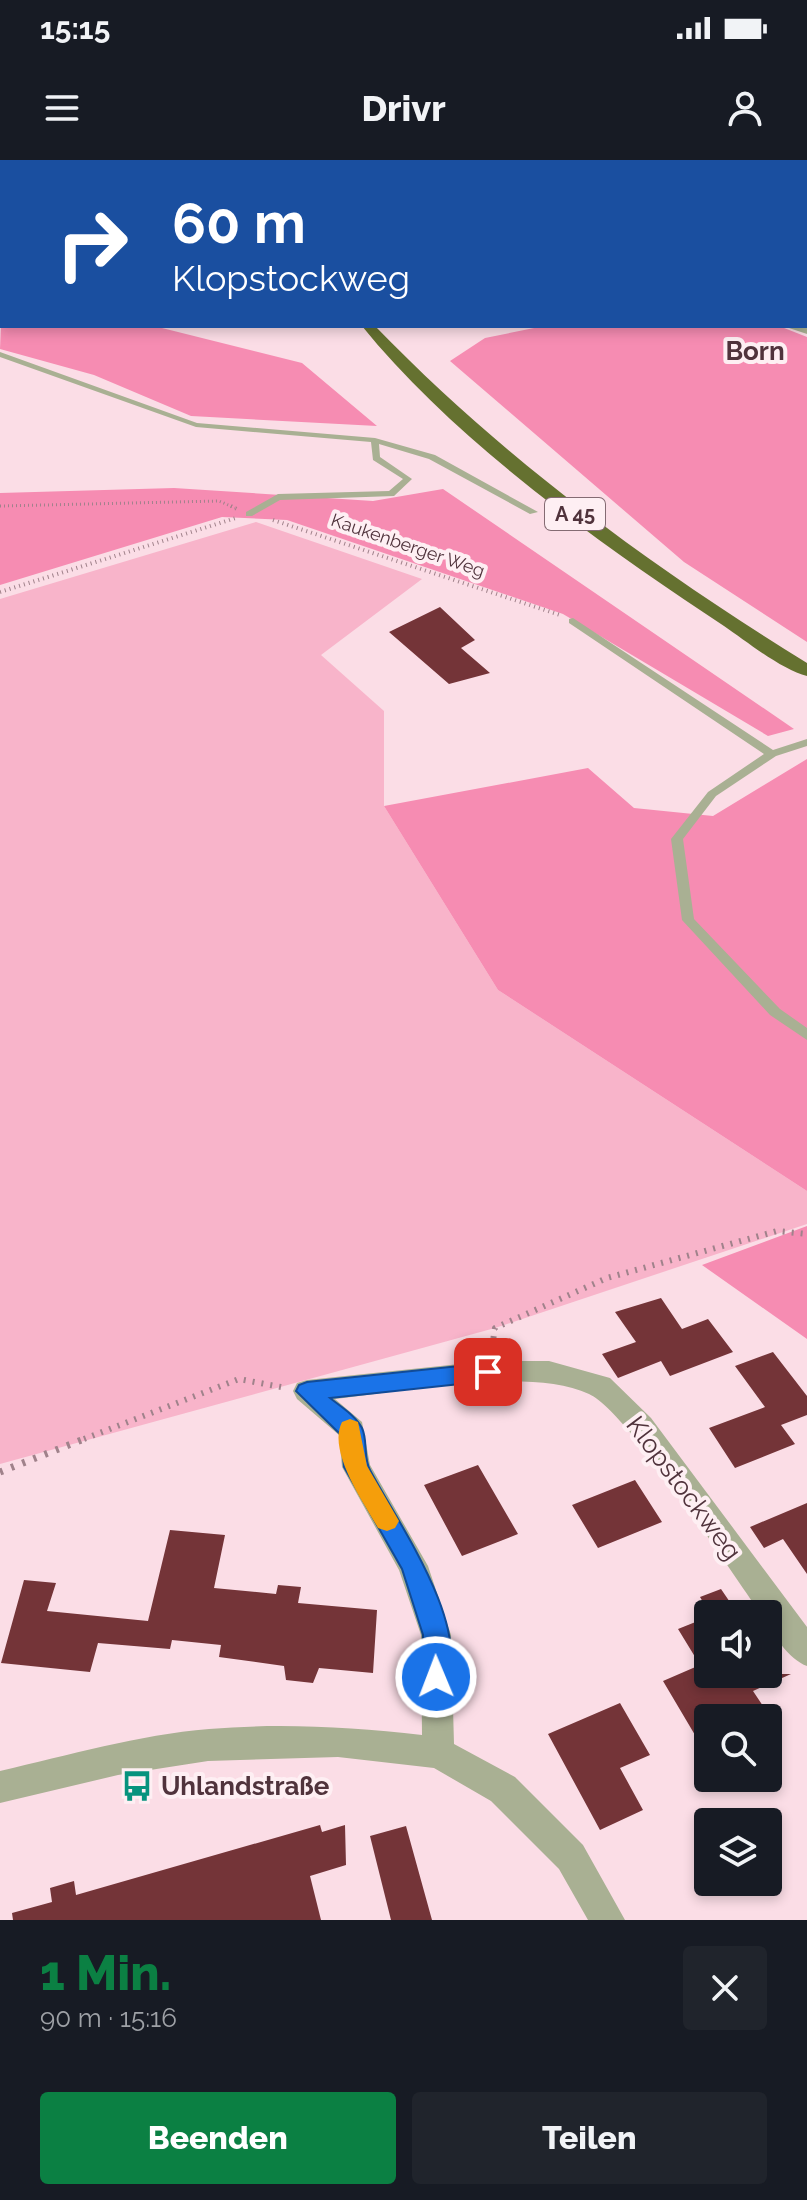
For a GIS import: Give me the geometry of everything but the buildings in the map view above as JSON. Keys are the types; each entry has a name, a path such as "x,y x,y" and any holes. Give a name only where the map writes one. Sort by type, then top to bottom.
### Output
{"highway":[{"name":"A 45","path":"370,328 475,433 613,544 729,624 807,671"},
{"name":"A 45","path":"388,328 428,372 531,460 649,553 748,622 807,658"}],"street":[{"name":"Klopstockweg","path":"307,1391 488,1372 549,1372 600,1386 641,1426 807,1652"},
{"path":"307,1391 352,1430 356,1467 413,1566 436,1635 438,1753"},
{"path":"0,1787 118,1759 208,1745 338,1741 438,1753 503,1789 571,1857 607,1920"}],"lane":[{"path":"0,354 196,425 375,440 432,457 533,512"},
{"path":"249,514 278,497 391,494 408,479 376,458 375,440"},
{"path":"573,621 772,754"},
{"path":"807,742 772,754 712,794 677,839 688,920 775,1012 807,1035"}],"path":[{"name":"Kaukenberger Weg","path":"0,506 219,501 249,514 329,536 573,621"},
{"path":"0,592 249,514"},
{"path":"488,1372 495,1328 607,1278 777,1231 807,1234"},
{"path":"0,1472 239,1379 307,1391"}],"shaded area":[{"path":"1,328 162,328 302,363 377,426 191,416 94,375 0,349"},
{"path":"534,328 784,328 807,337 807,642 684,562 450,361 485,338"},
{"path":"174,488 373,501 443,489 794,729 768,736 563,614 287,520 222,517 0,585 0,493"},
{"path":"256,522 422,579 321,655 384,711 384,806 498,990 807,1191 807,1224 495,1328 0,1464 0,599"},
{"path":"807,759 807,1191 498,990 384,806 588,768 634,808 713,816"},
{"path":"807,1226 807,1339 702,1265"}],"slow traffic":[{"path":"350,1429 356,1467 387,1521"}],"place":[{"name":"Uhlandstraße","path":"137,1786"}],"district":[{"name":"Born","path":"755,351"}],"route":[{"path":"436,1677 436,1635 413,1566 356,1467 352,1430 307,1391 488,1372"}]}
